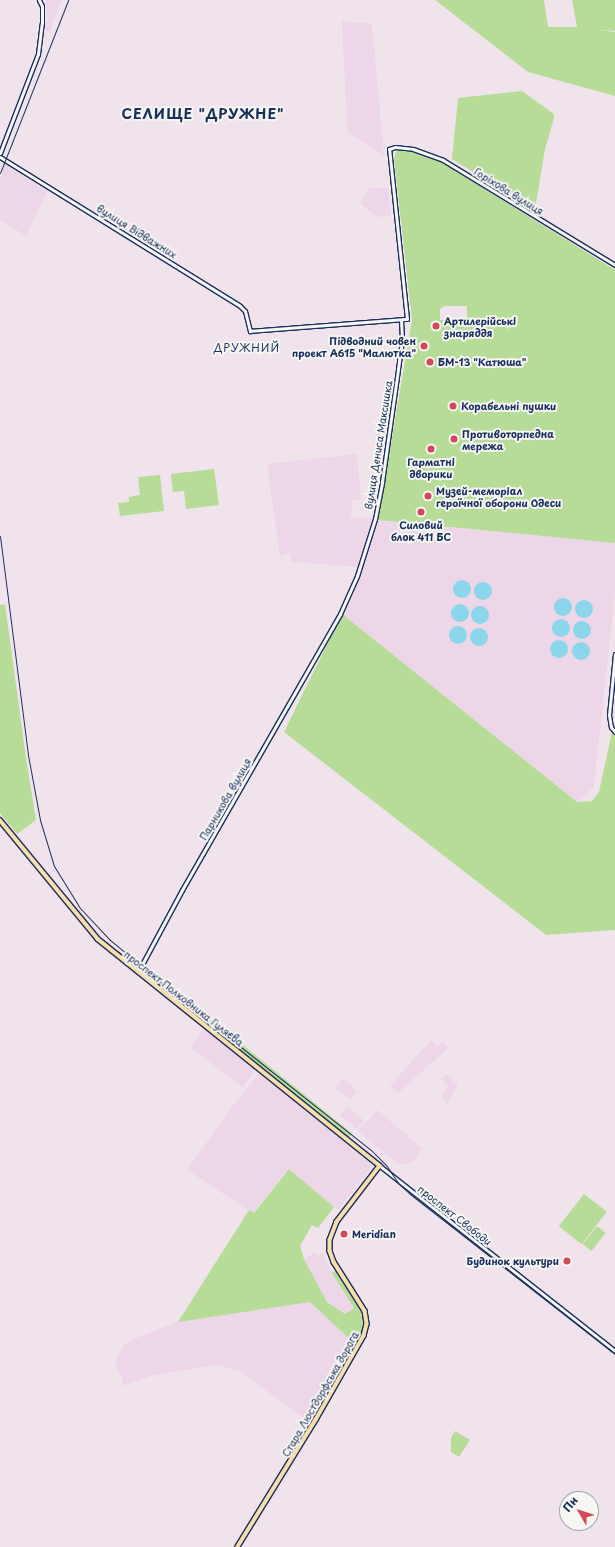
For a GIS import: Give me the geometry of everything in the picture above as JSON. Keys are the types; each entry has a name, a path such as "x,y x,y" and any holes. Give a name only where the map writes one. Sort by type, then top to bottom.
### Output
{"main road":[{"name":"проспект Полковника Гуляєва","path":"0,820 98,939 380,1166"},
{"name":"Стара Люстдорфська дорога","path":"238,1547 316,1420 364,1336 367,1324 365,1312 334,1262 330,1251 330,1240 337,1222 380,1166"}],"street":[{"path":"0,153 40,46 42,11 39,0"},
{"name":"Горіхова вулиця","path":"401,320 407,319 389,149 400,147 413,149 443,160 615,265"},
{"name":"вулиця Відважних","path":"0,157 240,306 245,311 250,331 401,320"},
{"name":"вулиця Дениса Максишка","path":"328,636 342,610 357,576 375,519 382,482 402,339 401,320"},
{"name":"Парникова вулиця","path":"138,972 198,862 328,636"},
{"path":"615,654 609,715 611,727 615,732"},
{"name":"проспект Свободи","path":"380,1166 615,1351"}],"shaded area":[{"path":"46,0 61,0 50,32 45,30 47,16"},
{"path":"342,21 372,24 384,156 347,131"},
{"path":"5,164 47,191 26,236 0,220 0,179"},
{"path":"370,188 388,188 391,215 377,217 360,203"},
{"path":"357,454 361,499 352,500 351,518 373,517 358,567 291,562 290,553 280,556 267,464"},
{"path":"378,520 615,543 615,593 594,786 580,801 577,802 342,614 354,593"},
{"path":"205,1028 257,1069 242,1088 190,1047"},
{"path":"431,1040 437,1046 443,1041 448,1048 398,1093 390,1086"},
{"path":"260,1072 373,1166 338,1210 288,1169 253,1213 187,1170 232,1107"},
{"path":"447,1074 458,1085 447,1104 441,1096 448,1086 441,1079"},
{"path":"343,1078 357,1091 350,1100 336,1088"},
{"path":"347,1107 364,1121 357,1129 340,1116"},
{"path":"377,1110 422,1148 415,1160 403,1165 397,1163 358,1131"},
{"path":"315,1252 318,1256 323,1253 332,1273 354,1308 345,1314 327,1302 304,1259"},
{"path":"310,1302 356,1345 310,1422 239,1371 216,1365 150,1376 122,1386 122,1377 115,1364 116,1359 124,1345 133,1339 178,1322"}],"green space":[{"path":"435,0 544,0 548,27 577,27 572,0 615,0 615,31 597,30 615,32 615,96 528,72"},
{"path":"522,91 554,114 545,149 535,209 452,159 458,98"},
{"path":"399,150 418,153 436,159 615,270 615,543 378,520 412,320 394,158 396,152","holes":["444,306 467,306 467,319 440,320 440,309"]},
{"path":"214,469 219,505 186,509 184,491 173,492 171,474"},
{"path":"160,475 164,511 120,516 118,503 129,502 129,497 140,495 138,477"},
{"path":"5,604 36,820 17,834 0,813 0,605"},
{"path":"342,614 577,802 592,801 599,792 612,732 615,735 615,930 546,935 284,732"},
{"path":"144,965 352,1134 347,1140 139,971"},
{"path":"289,1169 334,1207 318,1228 312,1225 300,1246 304,1259 327,1302 345,1314 354,1308 332,1273 336,1270 363,1314 365,1323 362,1334 356,1345 310,1302 178,1322 249,1210 254,1213"},
{"path":"584,1194 607,1212 582,1244 559,1226"},
{"path":"597,1226 606,1233 592,1251 583,1244"},
{"path":"455,1431 470,1440 459,1457 451,1452 451,1438"}],"water":[{"path":"462,580 468,583 471,589 468,595 462,598 456,595 453,589 456,583"},
{"path":"483,582 489,585 492,591 489,597 483,600 477,597 474,591 477,585"},
{"path":"563,598 569,601 572,607 569,613 563,616 557,613 554,607 557,601"},
{"path":"584,600 590,603 593,609 590,615 584,618 578,615 575,609 578,603"},
{"path":"460,604 466,607 469,613 466,619 460,622 454,619 451,613 454,607"},
{"path":"480,606 486,609 489,615 486,621 480,624 474,621 471,615 474,609"},
{"path":"561,619 567,622 570,628 567,634 561,637 555,634 552,628 555,622"},
{"path":"582,621 588,624 591,630 588,636 582,639 576,636 573,630 576,624"},
{"path":"458,626 464,629 467,635 464,641 458,644 452,641 449,635 452,629"},
{"path":"479,628 485,631 488,637 485,643 479,646 473,643 470,637 473,631"},
{"path":"559,640 565,643 568,649 565,655 559,658 553,655 550,649 553,643"},
{"path":"581,642 587,645 590,651 587,657 581,660 575,657 572,651 575,645"}],"tram line":[{"path":"0,173 68,0"},
{"path":"0,536 28,755 40,820 54,866 80,908 110,940 203,1017 371,1150 386,1165 399,1184 410,1194 615,1354"}],"place":[{"name":"Артилерійські знаряддя","path":"436,326"},
{"name":"Підводний човен проект А615 \"Малютка\"","path":"424,346"},
{"name":"БМ-13 \"Катюша\"","path":"430,362"},
{"name":"Корабельні пушки","path":"453,406"},
{"name":"Противоторпедна мережа","path":"454,439"},
{"name":"Гарматні дворики","path":"431,449"},
{"name":"Музей-меморіал героїчної оборони Одеси","path":"428,496"},
{"name":"Силовий блок 411 БС","path":"421,512"},
{"name":"Meridian","path":"344,1234"},
{"name":"Будинок культури","path":"567,1261"}],"district":[{"name":"СЕЛИЩЕ \"ДРУЖНЕ\"","path":"203,114"},
{"name":"ДРУЖНИЙ","path":"247,348"}]}
